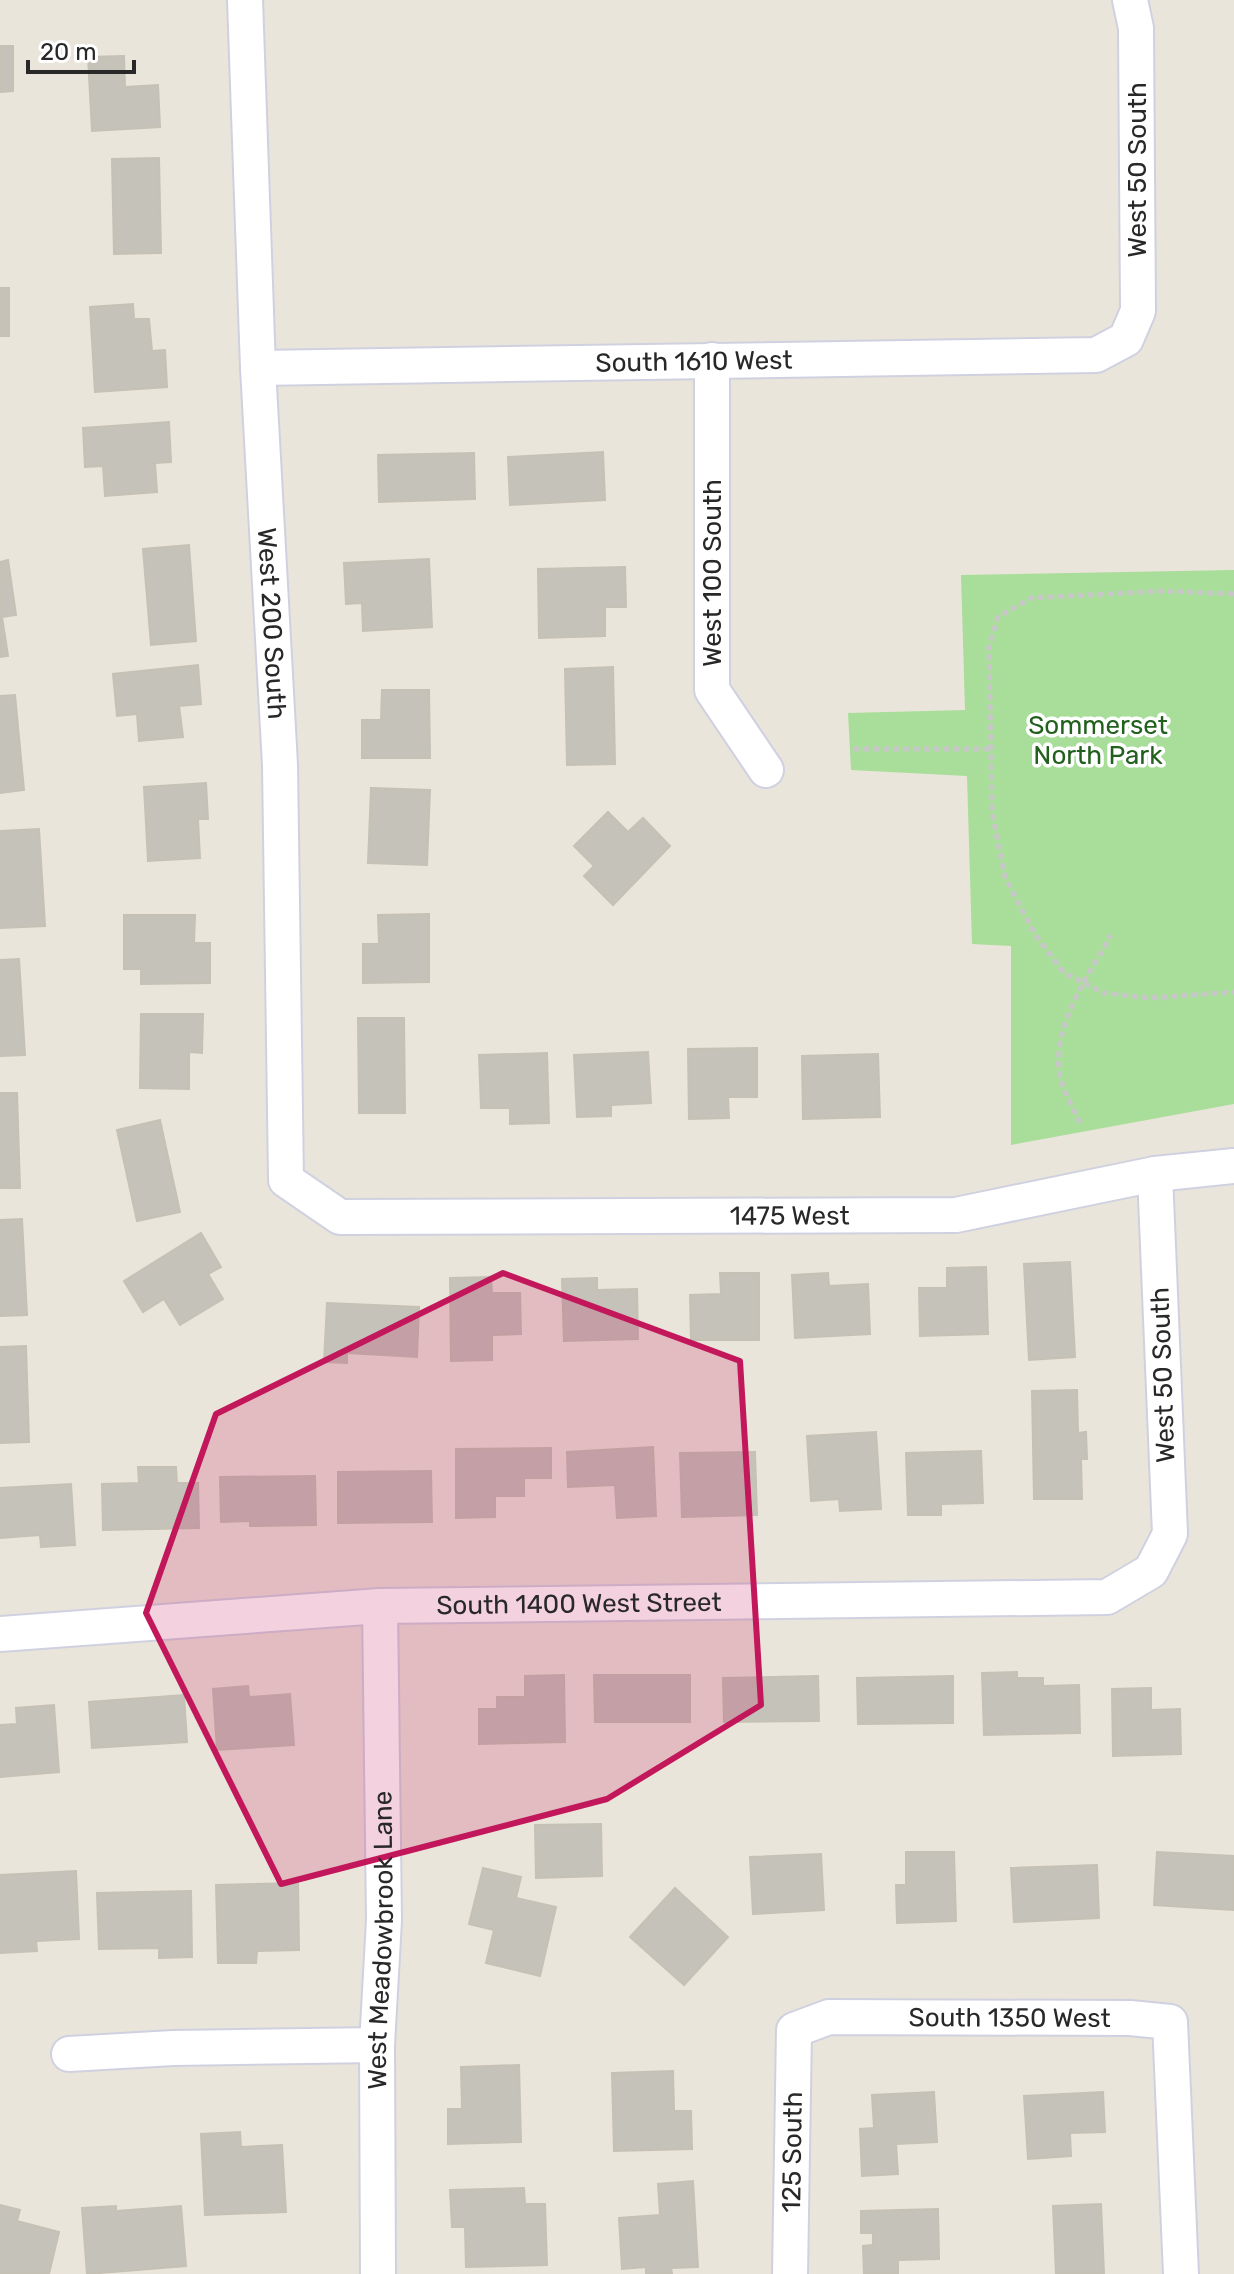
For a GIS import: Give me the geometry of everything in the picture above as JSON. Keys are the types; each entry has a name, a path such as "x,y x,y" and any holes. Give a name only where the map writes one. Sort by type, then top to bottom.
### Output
{"street":[{"name":"West 200 South","path":"245,0 258,368 280,765 286,1180 340,1217"},
{"name":"West 50 South","path":"1126,339 1138,311 1136,28 1130,0"},
{"name":"South 1610 West","path":"258,368 1096,355 1126,339"},
{"name":"West 100 South","path":"712,360 712,690 766,770"},
{"name":"1475 West","path":"340,1217 956,1215 1155,1174 1234,1166"},
{"name":"West 50 South","path":"1151,1571 1170,1534 1155,1174"},
{"name":"South 1400 West Street","path":"0,1634 380,1606 1107,1597 1151,1571"},
{"name":"West Meadowbrook Lane","path":"378,2274 377,2045 384,1920 380,1606"},
{"name":"South 1350 West","path":"794,2030 829,2017 1130,2018 1170,2022 1175,2079 1181,2274"},
{"name":"125 South","path":"790,2274 794,2030"},
{"path":"69,2054 173,2048 377,2045"}],"path":[{"path":"1234,594 1164,591 1031,598 998,617 989,646 992,812 1005,877 1034,933 1064,973 1104,993 1150,998 1234,992"},
{"path":"853,749 990,749"},
{"path":"1080,1123 1059,1071 1060,1040 1085,983 1111,935"}],"highlighted area":[{"path":"503,1273 740,1361 761,1705 607,1799 281,1884 146,1613 216,1414"}],"green space":[{"name":"Sommerset North Park","path":"1234,570 1234,1104 1011,1145 1011,946 972,944 967,776 851,770 848,713 965,710 961,575"}],"building":[{"path":"0,46 13,46 13,91 0,92"},
{"path":"124,56 125,87 158,85 160,127 92,131 88,57"},
{"path":"159,158 161,253 114,254 112,159"},
{"path":"0,288 9,288 9,336 0,336"},
{"path":"133,304 134,319 149,319 152,351 165,350 167,387 95,392 90,307"},
{"path":"169,422 171,462 155,463 157,492 105,496 103,466 85,467 83,428"},
{"path":"603,452 605,500 510,505 508,457"},
{"path":"474,453 475,499 379,502 378,455"},
{"path":"189,545 196,641 151,645 143,549"},
{"path":"429,559 432,627 363,631 362,603 346,604 344,563"},
{"path":"8,560 16,615 2,617 8,656 0,657 0,562"},
{"path":"625,567 626,607 605,607 605,636 539,638 538,569"},
{"path":"198,665 201,704 179,706 183,737 139,741 137,714 117,716 113,674"},
{"path":"613,667 615,764 567,765 565,669"},
{"path":"382,690 429,690 430,758 362,758 362,720 381,720"},
{"path":"15,695 24,790 0,793 0,696"},
{"path":"206,783 208,819 198,819 200,858 148,861 144,787"},
{"path":"371,788 430,790 427,865 368,863"},
{"path":"608,812 628,832 643,818 670,846 613,905 584,876 594,866 574,846"},
{"path":"39,829 45,926 0,928 0,831"},
{"path":"429,914 429,982 363,983 363,944 379,944 378,915"},
{"path":"124,915 195,915 194,943 210,943 210,983 141,984 141,969 124,969"},
{"path":"19,959 25,1055 0,1056 0,960"},
{"path":"141,1014 203,1014 202,1053 189,1052 189,1089 140,1088"},
{"path":"358,1018 404,1018 405,1113 359,1113"},
{"path":"757,1048 757,1097 728,1097 729,1118 689,1119 688,1049"},
{"path":"648,1052 651,1103 611,1105 611,1116 577,1117 574,1055"},
{"path":"547,1053 549,1123 510,1124 510,1108 481,1108 479,1055"},
{"path":"878,1054 880,1117 803,1119 802,1056"},
{"path":"0,1093 17,1093 20,1188 0,1188"},
{"path":"160,1120 180,1212 137,1221 117,1130"},
{"path":"22,1219 27,1315 0,1316 0,1220"},
{"path":"201,1233 221,1267 208,1274 223,1299 180,1325 164,1299 143,1312 124,1281"},
{"path":"1070,1262 1075,1357 1029,1360 1024,1264"},
{"path":"986,1267 988,1334 920,1336 919,1288 947,1288 947,1268"},
{"path":"720,1273 759,1273 759,1340 691,1340 690,1295 721,1294"},
{"path":"828,1273 829,1286 868,1284 870,1334 795,1338 792,1275"},
{"path":"491,1277 492,1293 520,1293 521,1334 492,1335 492,1360 451,1361 450,1278"},
{"path":"597,1278 597,1290 637,1289 638,1339 564,1341 562,1279"},
{"path":"327,1303 419,1307 417,1357 347,1353 347,1363 324,1362"},
{"path":"26,1346 29,1442 0,1443 0,1347"},
{"path":"1077,1390 1078,1433 1086,1432 1087,1459 1081,1459 1082,1499 1034,1499 1032,1391"},
{"path":"876,1432 881,1509 840,1511 839,1499 811,1501 807,1436"},
{"path":"653,1447 656,1516 617,1518 615,1485 568,1487 567,1452"},
{"path":"551,1448 551,1478 524,1478 524,1496 495,1496 495,1517 456,1518 456,1449"},
{"path":"981,1451 983,1503 941,1504 941,1515 908,1515 906,1453"},
{"path":"755,1452 757,1515 682,1517 680,1453"},
{"path":"138,1467 176,1467 177,1483 198,1483 199,1528 103,1530 102,1484 139,1483"},
{"path":"431,1471 432,1522 338,1523 338,1472"},
{"path":"315,1476 316,1525 250,1526 250,1521 221,1522 220,1477"},
{"path":"71,1484 75,1545 41,1547 40,1535 0,1538 0,1488"},
{"path":"1017,1672 1017,1678 1043,1678 1043,1686 1079,1685 1080,1733 984,1735 982,1673"},
{"path":"564,1675 565,1742 479,1744 479,1709 497,1709 497,1697 525,1697 525,1676"},
{"path":"594,1675 690,1675 690,1722 595,1722"},
{"path":"818,1676 819,1721 724,1722 723,1678"},
{"path":"953,1676 953,1723 858,1724 857,1678"},
{"path":"248,1686 249,1697 290,1694 294,1745 217,1750 213,1689"},
{"path":"1151,1688 1151,1710 1180,1709 1181,1754 1113,1756 1112,1689"},
{"path":"184,1695 187,1742 92,1748 89,1702"},
{"path":"54,1705 59,1772 0,1777 0,1725 17,1724 16,1708"},
{"path":"601,1824 602,1876 536,1878 535,1825"},
{"path":"906,1852 954,1852 956,1921 897,1923 896,1885 906,1885"},
{"path":"1157,1852 1234,1856 1234,1910 1154,1905"},
{"path":"821,1854 824,1910 753,1914 750,1857"},
{"path":"1097,1865 1099,1918 1014,1922 1011,1868"},
{"path":"483,1868 521,1877 516,1898 556,1907 540,1976 486,1963 494,1930 469,1924"},
{"path":"76,1871 79,1939 36,1941 37,1951 0,1953 0,1875"},
{"path":"298,1883 299,1950 257,1951 256,1963 218,1963 216,1885"},
{"path":"675,1888 728,1937 684,1985 630,1937"},
{"path":"191,1891 192,1957 159,1958 159,1948 99,1949 97,1893"},
{"path":"519,2065 521,2142 448,2144 448,2109 462,2109 461,2067"},
{"path":"673,2071 674,2111 691,2111 692,2149 614,2151 612,2073"},
{"path":"934,2092 937,2142 896,2144 898,2174 862,2176 860,2129 874,2128 872,2095"},
{"path":"1103,2092 1105,2132 1070,2133 1071,2156 1028,2159 1024,2096"},
{"path":"240,2132 241,2147 282,2145 286,2212 205,2215 201,2134"},
{"path":"693,2181 698,2267 671,2268 672,2274 646,2274 646,2267 622,2269 619,2218 660,2215 658,2184"},
{"path":"524,2188 525,2204 545,2204 547,2265 466,2267 465,2227 452,2227 450,2190"},
{"path":"1101,2204 1104,2274 1056,2274 1053,2206"},
{"path":"0,2205 20,2210 17,2221 59,2232 49,2274 0,2274"},
{"path":"116,2206 116,2211 181,2206 186,2266 87,2274 82,2208"},
{"path":"938,2209 939,2259 898,2260 898,2274 864,2274 863,2246 873,2245 873,2233 861,2233 861,2211"}]}
